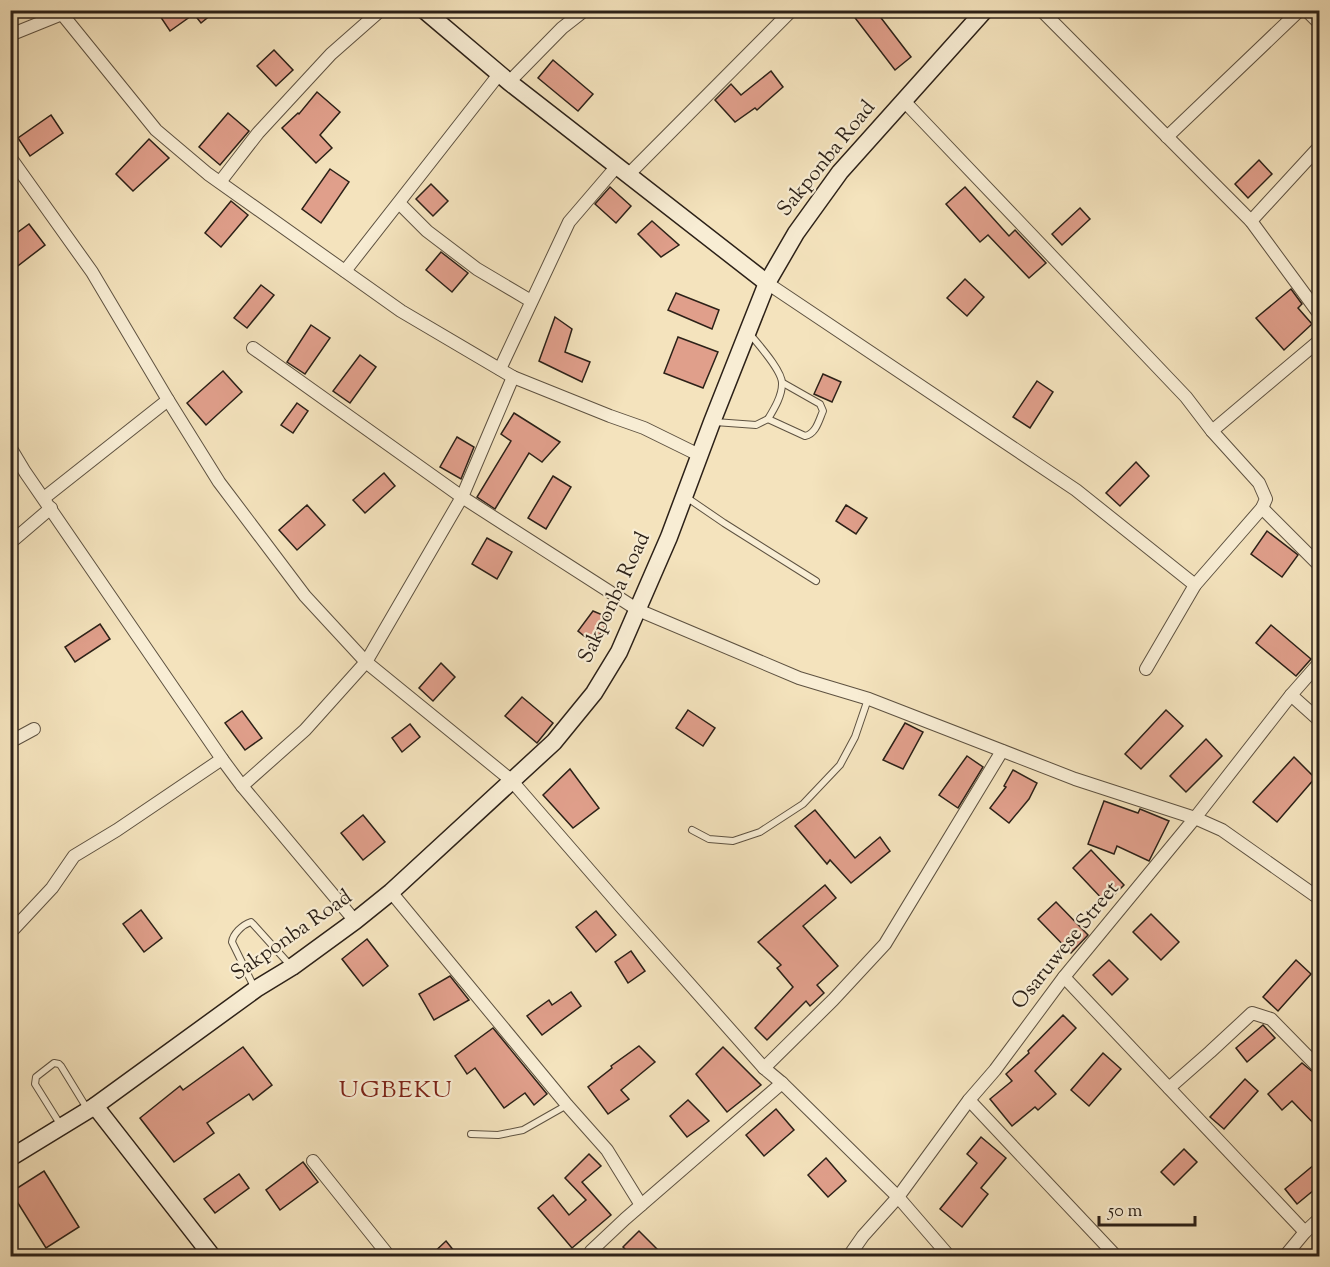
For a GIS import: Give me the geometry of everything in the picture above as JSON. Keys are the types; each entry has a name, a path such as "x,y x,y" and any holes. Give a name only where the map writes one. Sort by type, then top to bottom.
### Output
{"main road":[{"path":"424,10 505,78 767,283"},
{"name":"Sakponba Road","path":"10,1158 92,1108 256,989 292,967 355,921 391,892 554,742 594,693 619,652 669,537 767,283 796,232 840,172 985,10"},
{"path":"92,1108 212,1257"}],"street":[{"path":"220,182 258,133 331,54 381,10"},
{"path":"345,271 399,203 505,78 585,10"},
{"path":"500,369 568,222 792,10"},
{"path":"1167,137 1300,10"},
{"path":"1306,10 1320,24"},
{"path":"10,34 64,12 156,130 220,182 401,311 513,377 644,428 699,455"},
{"path":"1044,12 1251,221 1320,315"},
{"path":"904,101 1178,389 1212,431 1260,483 1266,499 1262,508 1195,585 1146,669"},
{"path":"1251,221 1320,147"},
{"path":"10,157 92,273 219,482 298,587 366,662 511,780 764,1068 898,1197 949,1257"},
{"path":"399,203 427,231 477,269 531,301"},
{"path":"767,283 1076,490 1195,585"},
{"path":"1212,431 1320,340"},
{"path":"253,348 462,497 638,610 799,678 869,699 1076,779 1196,818 1222,830 1320,899"},
{"path":"242,786 305,730 366,662 462,497 513,377"},
{"path":"10,543 47,503 168,400"},
{"path":"10,447 222,759 355,921"},
{"path":"1262,508 1320,566"},
{"name":"Osaruwese Street","path":"849,1257 863,1236 898,1197 1064,977 1196,818 1291,695 1320,662"},
{"path":"1291,695 1320,722"},
{"path":"10,742 34,729"},
{"path":"764,1068 885,944 1002,751"},
{"path":"10,933 52,888 74,856 117,830 222,759"},
{"path":"391,892 607,1150 641,1205"},
{"path":"1064,977 1305,1232"},
{"path":"1169,1088 1252,1013 1271,1019 1320,1069"},
{"path":"589,1257 591,1251 641,1205 782,1083"},
{"path":"969,1100 1116,1257"},
{"path":"313,1161 389,1257"},
{"path":"1285,1257 1305,1232 1320,1218"}],"lane":[{"path":"712,422 756,424 768,419 778,398 783,383 780,373 748,331"},
{"path":"768,419 805,436 814,431 824,411 820,404 783,383"},
{"path":"684,496 816,581"},
{"path":"692,830 709,838 733,841 760,832 803,804 840,765 855,737 869,699"},
{"path":"256,989 232,942 233,936 246,924 251,922 254,924 292,967"},
{"path":"61,1126 35,1084 36,1077 54,1063 61,1066 92,1108"},
{"path":"471,1134 498,1135 524,1130 567,1105"}],"building":[{"path":"156,10 217,10 201,23 194,14 170,31"},
{"path":"849,10 875,10 911,57 895,70"},
{"path":"274,50 293,70 276,86 257,66"},
{"path":"553,60 593,94 578,111 538,78"},
{"path":"771,71 783,87 757,110 755,108 735,122 715,100 731,84 741,95"},
{"path":"317,92 340,112 320,135 332,148 316,163 282,128 299,114"},
{"path":"228,113 249,131 220,165 199,147"},
{"path":"51,115 63,133 30,156 18,138"},
{"path":"149,139 169,158 133,191 116,174"},
{"path":"1259,160 1272,174 1248,198 1235,184"},
{"path":"330,169 349,182 321,223 302,209"},
{"path":"431,184 448,201 433,216 416,199"},
{"path":"610,187 631,206 616,223 595,204"},
{"path":"965,187 1009,236 1015,230 1046,263 1029,278 988,235 980,242 946,204"},
{"path":"231,201 248,215 221,247 205,233"},
{"path":"1080,208 1090,219 1062,245 1052,234"},
{"path":"652,221 679,245 661,257 638,234"},
{"path":"29,224 45,245 10,272 10,238"},
{"path":"441,252 468,273 452,292 426,270"},
{"path":"965,279 984,297 967,316 947,298"},
{"path":"261,285 274,295 247,328 234,318"},
{"path":"1291,289 1302,304 1298,308 1312,324 1284,350 1256,318"},
{"path":"676,293 719,310 712,329 668,310"},
{"path":"555,317 572,329 565,352 590,362 582,382 539,361"},
{"path":"311,325 330,338 305,374 287,362"},
{"path":"678,337 718,352 703,388 664,373"},
{"path":"360,355 376,367 350,403 333,391"},
{"path":"223,371 242,392 206,425 187,403"},
{"path":"823,374 841,382 832,402 814,394"},
{"path":"1037,381 1053,392 1030,428 1013,417"},
{"path":"297,403 308,411 293,433 281,425"},
{"path":"514,413 560,442 542,462 529,453 495,509 477,497 511,441 501,434"},
{"path":"457,437 474,447 461,479 440,467"},
{"path":"1136,462 1149,476 1120,506 1106,493"},
{"path":"384,473 395,486 365,513 353,500"},
{"path":"553,476 571,487 546,529 528,518"},
{"path":"307,505 325,525 297,550 279,530"},
{"path":"846,505 867,518 856,534 836,521"},
{"path":"1267,531 1298,555 1282,577 1251,554"},
{"path":"487,538 512,552 497,579 472,564"},
{"path":"593,611 610,618 594,644 578,631"},
{"path":"100,624 110,639 75,662 65,647"},
{"path":"1271,625 1311,659 1296,676 1256,643"},
{"path":"441,663 455,677 433,701 419,688"},
{"path":"522,697 553,723 537,743 505,716"},
{"path":"688,710 715,728 703,746 676,728"},
{"path":"1166,710 1183,726 1141,769 1125,754"},
{"path":"242,711 262,738 245,750 225,723"},
{"path":"905,723 923,732 903,769 883,760"},
{"path":"410,724 420,737 402,752 392,738"},
{"path":"1206,739 1222,756 1186,792 1170,776"},
{"path":"967,756 983,767 958,808 939,795"},
{"path":"1294,757 1315,778 1277,822 1253,802"},
{"path":"570,769 599,808 573,828 543,795"},
{"path":"1013,770 1037,783 1029,799 1009,823 990,808 1006,787 1004,786"},
{"path":"1104,801 1138,813 1140,809 1169,821 1149,861 1117,846 1114,854 1088,844"},
{"path":"815,810 855,858 880,837 890,851 851,883 830,860 827,864 795,826"},
{"path":"363,815 385,842 363,860 341,833"},
{"path":"1091,850 1124,885 1106,903 1073,868"},
{"path":"825,885 836,898 803,926 838,966 817,985 824,993 810,1006 806,1001 767,1040 755,1028 793,987 777,968 781,965 758,942"},
{"path":"1056,902 1088,935 1071,953 1038,919"},
{"path":"141,910 162,938 144,952 123,924"},
{"path":"596,911 616,935 596,952 576,927"},
{"path":"1151,914 1179,942 1161,960 1133,932"},
{"path":"367,939 388,966 363,986 342,959"},
{"path":"631,951 645,971 628,983 615,962"},
{"path":"1109,960 1128,979 1112,995 1093,975"},
{"path":"1296,960 1311,974 1278,1011 1263,997"},
{"path":"450,976 469,1000 434,1020 419,994"},
{"path":"571,992 581,1006 542,1035 527,1016 549,1000 552,1005"},
{"path":"1063,1015 1076,1028 1035,1071 1056,1094 1038,1110 1035,1107 1012,1126 990,1099 1012,1081 1006,1074 1029,1053 1028,1051"},
{"path":"1263,1025 1275,1038 1247,1062 1236,1048"},
{"path":"493,1028 547,1094 534,1105 525,1093 504,1108 475,1068 467,1074 455,1056"},
{"path":"639,1046 655,1062 621,1090 629,1099 608,1114 588,1087 612,1068 611,1066"},
{"path":"243,1047 272,1085 253,1100 249,1094 207,1123 214,1133 174,1162 140,1118 180,1086 183,1090"},
{"path":"723,1047 761,1085 727,1112 696,1074"},
{"path":"1103,1053 1121,1069 1089,1106 1071,1090"},
{"path":"1302,1063 1320,1078 1320,1130 1292,1101 1282,1110 1268,1094"},
{"path":"1245,1079 1258,1091 1224,1129 1210,1117"},
{"path":"688,1100 709,1121 687,1137 670,1116"},
{"path":"776,1109 794,1130 764,1156 746,1135"},
{"path":"981,1137 1006,1158 981,1188 988,1194 962,1227 940,1209 977,1163 967,1154"},
{"path":"1184,1149 1197,1162 1174,1185 1161,1172"},
{"path":"589,1154 601,1166 582,1182 611,1215 572,1248 538,1208 553,1195 569,1215 586,1200 565,1178"},
{"path":"826,1158 846,1181 828,1197 808,1175"},
{"path":"303,1162 318,1182 280,1210 266,1190"},
{"path":"1315,1164 1320,1169 1320,1185 1297,1204 1285,1189"},
{"path":"44,1171 79,1227 46,1248 11,1192"},
{"path":"239,1174 249,1188 215,1213 204,1199"},
{"path":"639,1231 665,1257 618,1257 625,1249 623,1247"},
{"path":"446,1241 459,1257 429,1257"}],"district":[{"name":"UGBEKU","path":"396,1091"}]}
